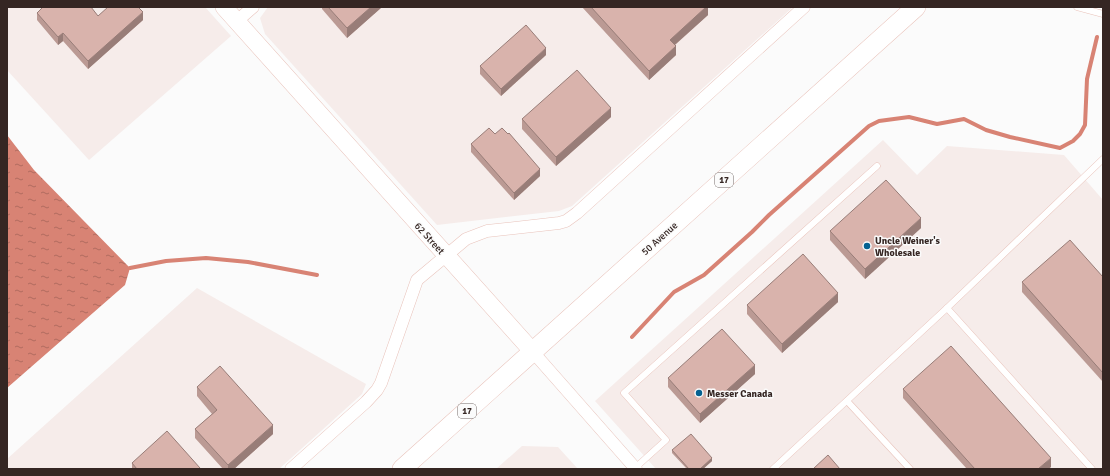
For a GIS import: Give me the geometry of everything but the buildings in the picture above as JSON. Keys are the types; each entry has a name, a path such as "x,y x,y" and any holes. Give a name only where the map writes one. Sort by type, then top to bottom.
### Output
{"main road":[{"name":"62 Street","path":"224,7 533,352"},
{"name":"50 Avenue","path":"402,469 916,7"}],"street":[{"path":"236,21 253,7"},
{"path":"291,469 366,402 377,390 381,383 417,280 466,239 487,231 559,223 570,218 590,202 804,7"},
{"name":"62 Street","path":"533,352 636,468"}],"lane":[{"path":"1077,7 1103,14"},
{"path":"773,469 947,308 1103,159"},
{"path":"636,468 666,440 624,393 877,166"},
{"path":"947,308 1092,469"},
{"path":"848,401 910,469"}],"shaded area":[{"path":"7,7 205,7 231,36 89,160 7,70"},
{"path":"268,7 793,7 572,206 559,211 437,225 265,34 260,18"},
{"path":"883,140 917,175 947,146 1064,155 1103,200 1103,469 656,469 595,401"},
{"path":"197,288 366,384 362,394 279,469 7,469 7,459"},
{"path":"522,446 558,447 578,469 496,469"}],"water":[{"path":"7,135 34,170 130,268 125,285 7,388"}],"waterway":[{"path":"632,337 674,292 704,275 869,126 879,121 909,117 937,124 964,119 986,130 1060,148 1073,141 1080,134 1085,125 1087,79 1097,37"},
{"path":"130,268 166,261 206,258 248,262 317,275"}],"place":[{"name":"Uncle Weiner's Wholesale","path":"867,246"},
{"name":"Messer Canada","path":"699,393"}]}
